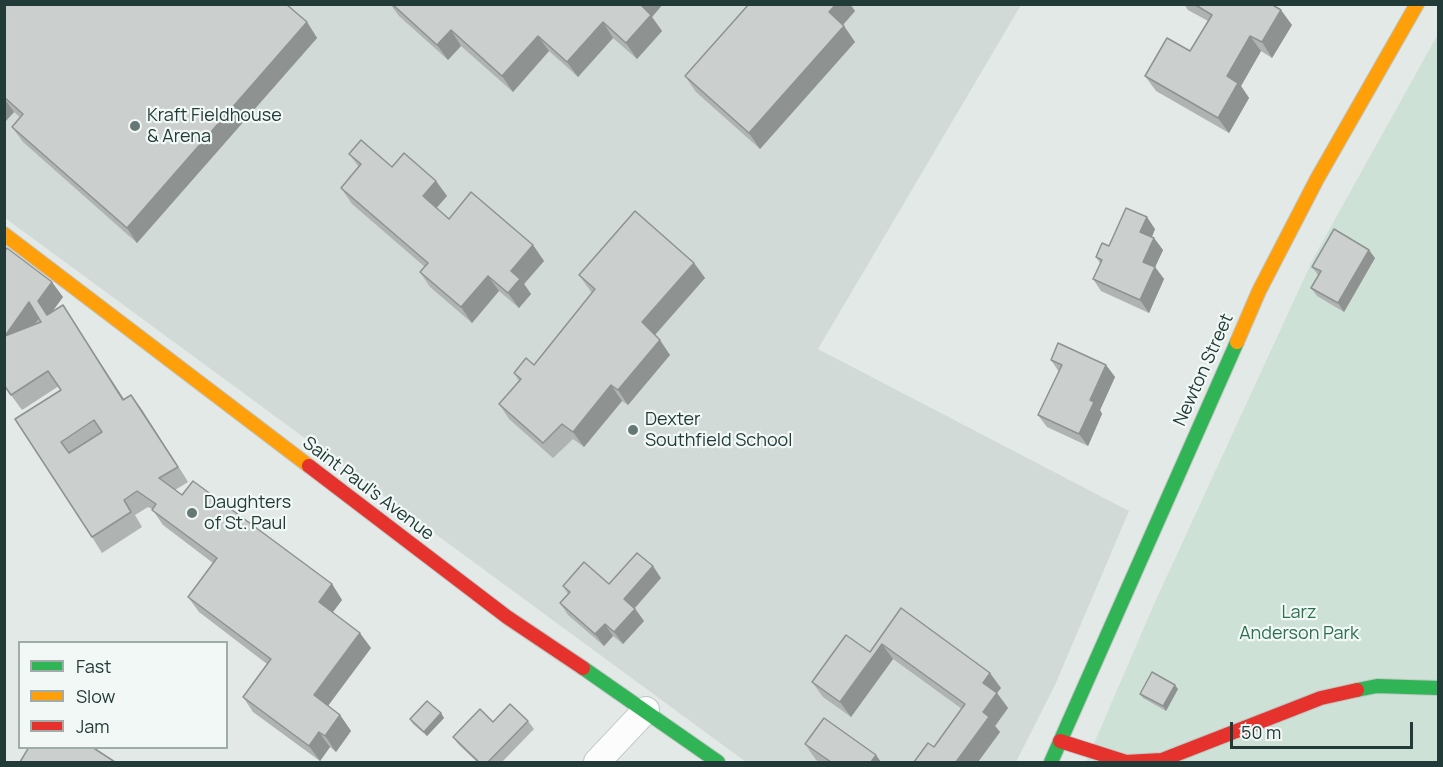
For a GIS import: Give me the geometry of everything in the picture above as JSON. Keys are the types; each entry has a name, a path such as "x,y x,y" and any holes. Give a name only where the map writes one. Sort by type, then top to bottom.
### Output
{"street":[{"name":"Newton Street","path":"1051,762 1259,291 1317,179 1417,4"},
{"name":"Saint Paul's Avenue","path":"4,234 507,617 646,710 718,762"},
{"path":"1060,741 1126,762 1162,760 1322,698 1377,686 1438,688"},
{"path":"597,762 646,710"}],"shaded area":[{"name":"Dexter Southfield School","path":"5,5 1021,5 818,349 1129,511 1055,685 1016,762 746,762 5,218"}],"green space":[{"name":"Larz Anderson Park","path":"1438,34 1438,762 1086,762 1155,602 1314,257"}],"building":[{"name":"Kraft Fieldhouse & Arena","path":"4,4 286,4 307,22 127,228 12,127 23,114 4,97"},
{"path":"392,4 640,4 651,15 626,43 603,22 567,62 538,36 502,76 451,30 437,45"},
{"path":"749,4 836,4 829,12 844,26 749,133 685,76"},
{"path":"1194,4 1271,4 1281,10 1262,42 1250,36 1227,76 1238,83 1218,118 1145,76 1167,38 1190,51 1212,15"},
{"path":"361,140 392,167 404,153 436,181 423,196 449,219 471,192 533,245 511,271 520,279 508,293 488,276 461,307 420,272 428,263 341,188 361,164 349,154"},
{"path":"1126,208 1147,217 1140,232 1154,238 1143,262 1155,267 1140,300 1093,279 1102,260 1096,257 1102,243 1109,246"},
{"path":"635,211 694,263 642,322 660,340 618,390 611,385 573,432 562,424 543,443 499,404 521,379 514,373 526,358 534,365 595,289 579,275"},
{"path":"1334,229 1369,250 1338,303 1311,288 1321,271 1312,267"},
{"name":"Daughters of St. Paul","path":"7,248 52,282 38,301 47,315 63,305 123,400 131,395 178,467 159,478 182,495 193,481 332,584 319,602 360,633 314,695 340,715 325,736 319,732 309,746 243,697 271,659 188,597 217,558 152,510 156,504 137,491 124,500 131,512 92,537 15,419 61,390 48,371 11,395 4,385 4,252","holes":["29,302 41,322 5,336","94,420 102,432 69,453 61,442"]},
{"path":"1058,343 1106,365 1090,400 1094,402 1079,434 1038,415 1062,365 1051,360"},
{"path":"637,553 653,566 624,599 635,609 614,632 605,624 595,634 560,603 570,592 563,586 584,562 609,584"},
{"path":"901,608 990,673 983,683 997,693 983,712 989,717 956,762 914,762 928,743 934,747 965,704 882,644 840,702 812,682 846,635 870,652"},
{"path":"1152,672 1175,685 1163,706 1140,694"},
{"path":"427,701 441,713 424,732 410,719"},
{"path":"510,704 528,721 488,762 479,762 453,737 480,709 493,722"},
{"path":"824,718 876,755 871,762 831,762 805,744"},
{"path":"28,749 95,749 115,762 20,762"}],"traffic: fast":[{"path":"1051,762 1237,342"},
{"path":"583,668 718,762"},
{"path":"1357,690 1377,686 1438,688"}],"traffic: slow":[{"path":"1237,342 1259,291 1317,179 1417,4"},
{"path":"4,234 309,466"}],"traffic: jam":[{"path":"309,466 507,617 583,668"},
{"path":"1060,741 1126,762 1162,760 1321,698 1357,690"}],"place":[{"name":"Kraft Fieldhouse & Arena","path":"135,126"},
{"name":"Dexter Southfield School","path":"633,430"},
{"name":"Daughters of St. Paul","path":"192,513"}]}
